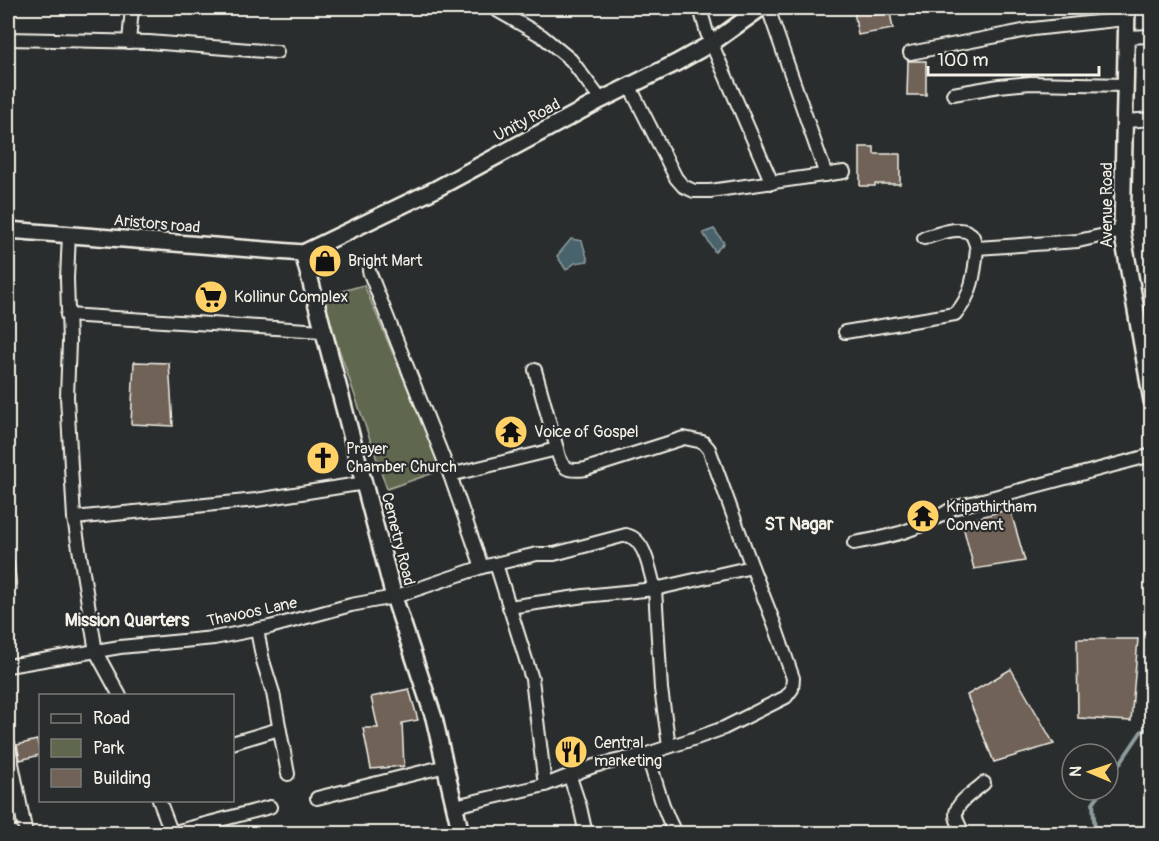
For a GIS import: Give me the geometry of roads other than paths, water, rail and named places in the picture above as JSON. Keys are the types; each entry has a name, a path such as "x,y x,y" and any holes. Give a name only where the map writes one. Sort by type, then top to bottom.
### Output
{"street":[{"path":"129,42 132,8"},
{"path":"493,8 542,36 571,60 601,100"},
{"path":"700,8 712,43 772,183"},
{"name":"Unity Road","path":"303,253 434,190 601,100 630,87 712,43 761,8"},
{"path":"768,8 826,175"},
{"path":"910,53 1126,13"},
{"name":"Avenue Road","path":"1126,13 1126,121 1122,231 1124,250 1147,350 1152,401"},
{"path":"1125,37 1152,36"},
{"path":"8,39 129,42 277,52"},
{"path":"952,94 1031,83 1125,85"},
{"path":"630,87 676,178 683,186 694,191 710,191 844,172"},
{"path":"1126,121 1152,119"},
{"name":"Aristors road","path":"8,230 303,253"},
{"path":"845,332 955,314 966,298 975,268 976,248 972,235 964,231 955,231 924,238"},
{"path":"976,248 1078,241 1122,231"},
{"path":"69,234 67,397 75,518 96,652 119,694"},
{"name":"Cemetry Road","path":"303,253 394,597 434,718 461,834"},
{"path":"369,271 450,476 482,567"},
{"path":"67,315 323,331"},
{"path":"455,806 545,785 594,766 647,754 724,728 786,697 792,689 793,678 774,623 709,449 703,442 684,438 586,469 574,471 565,468 559,460 535,370"},
{"path":"450,476 557,449"},
{"path":"854,543 914,530 953,508 1152,455"},
{"path":"75,518 256,500 365,483"},
{"name":"Thavoos Lane","path":"8,666 120,646 203,639 257,630 351,605 394,597 482,567 537,554 554,554 626,534 640,542 655,589 661,689 669,746"},
{"path":"496,564 532,679 545,785"},
{"path":"509,607 655,589 752,567"},
{"path":"257,630 273,693 288,774"},
{"path":"234,742 279,729"},
{"path":"8,743 26,834"},
{"path":"647,754 660,789 666,818 676,834"},
{"path":"317,798 446,766"},
{"path":"570,777 586,834"},
{"path":"963,834 957,819 957,809 984,783"},
{"path":"159,802 170,833 270,807"}],"water":[{"path":"714,229 724,243 715,252 703,233"},
{"path":"571,239 582,241 588,261 575,263 566,270 557,256"}],"waterway":[{"path":"1120,763 1141,732 1152,725"},
{"path":"1094,802 1095,834"}],"place":[{"name":"Bright Mart","path":"325,261"},
{"name":"Kollinur Complex","path":"211,297"},
{"name":"Voice of Gospel","path":"511,432"},
{"name":"Prayer Chamber Church","path":"323,458"},
{"name":"Kripathirtham Convent","path":"923,516"},
{"name":"Central marketing","path":"571,752"}],"district":[{"name":"ST Nagar","path":"799,524"},
{"name":"Mission Quarters","path":"127,620"}]}
